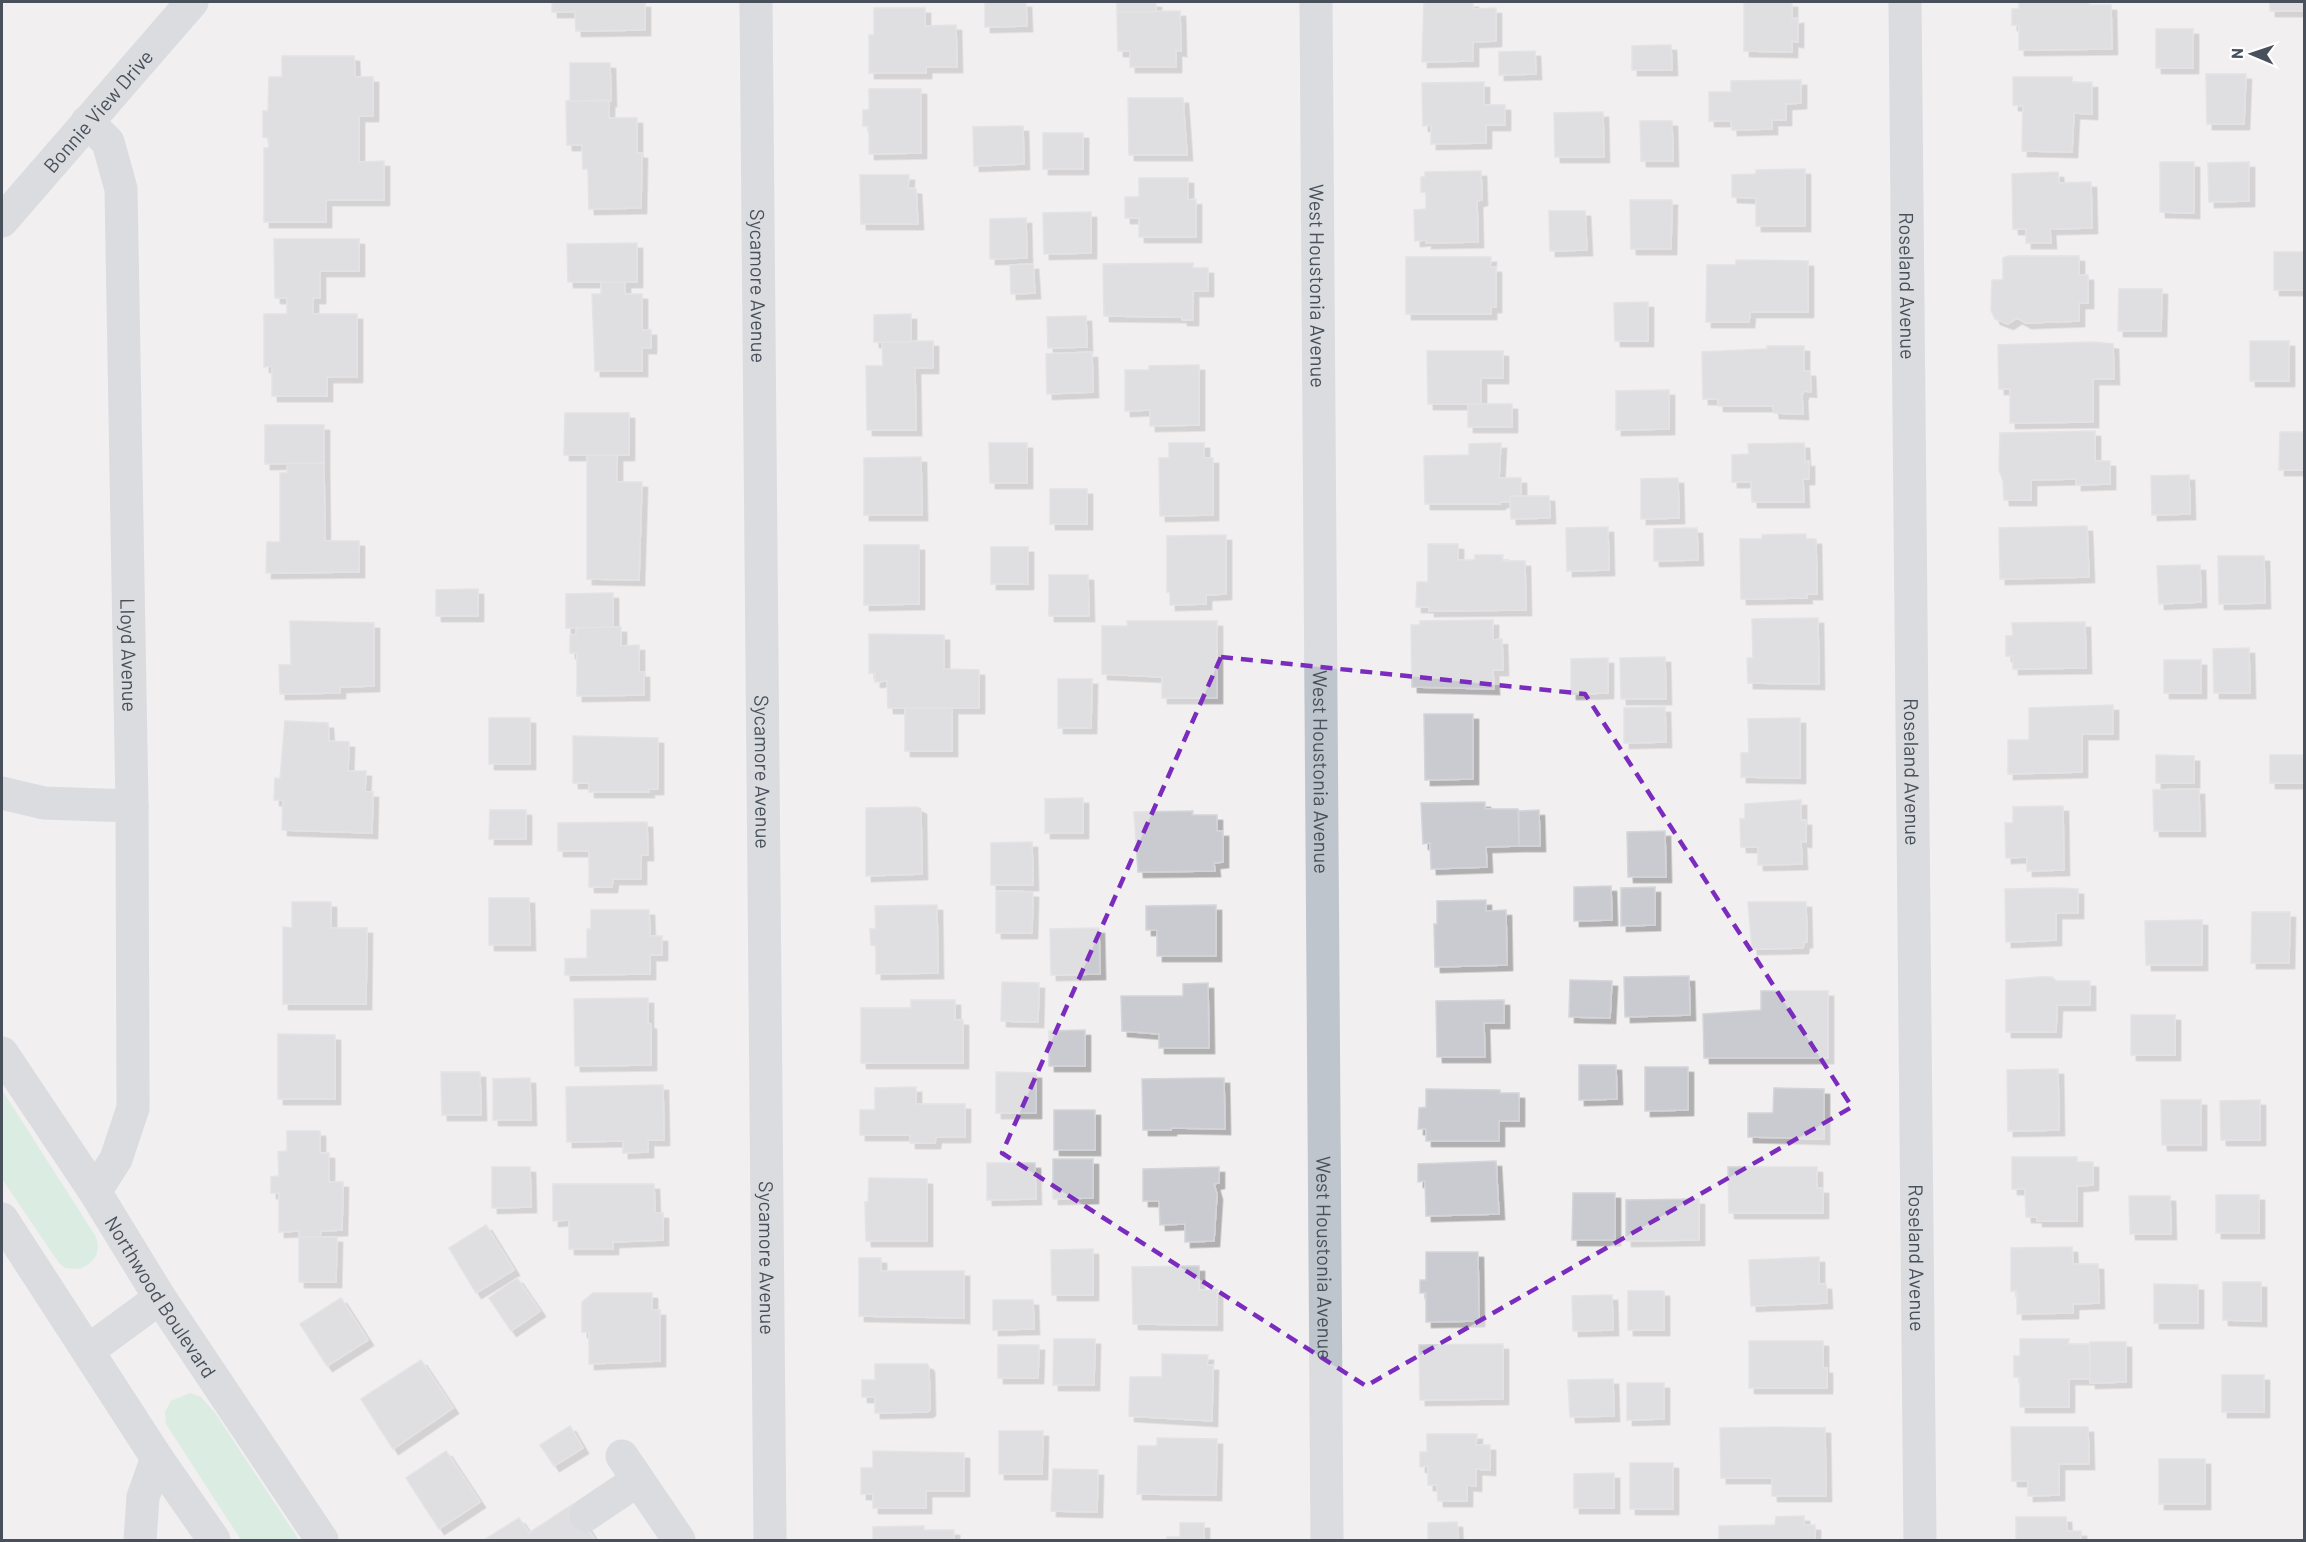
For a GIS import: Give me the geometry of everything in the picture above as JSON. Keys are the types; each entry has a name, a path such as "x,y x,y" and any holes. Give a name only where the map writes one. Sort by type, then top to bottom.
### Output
{"street":[{"name":"Bonnie View Drive","path":"2,221 192,2"},
{"name":"Sycamore Avenue","path":"756,2 770,1540"},
{"name":"West Houstonia Avenue","path":"1316,2 1327,1540"},
{"name":"Roseland Avenue","path":"1905,2 1920,1540"},
{"name":"Lloyd Avenue","path":"87,122 108,142 121,189 132,806 133,1108 116,1159 95,1192"},
{"path":"2,793 44,803 132,806"},
{"name":"Northwood Boulevard","path":"2,1053 95,1192 160,1298 322,1540"},
{"path":"4,1228 89,1350 157,1458 214,1540"},
{"path":"89,1350 160,1298"},
{"path":"140,1540 143,1497 157,1458"},
{"path":"586,1515 630,1468 679,1540"}],"highlighted area":[{"path":"1221,657 1585,694 1852,1107 1366,1386 1002,1153"}],"green space":[{"path":"2,1090 96,1237 98,1248 96,1256 80,1269 65,1268 59,1263 2,1179"},
{"path":"190,1393 201,1397 215,1413 299,1540 241,1540 166,1424 165,1412 171,1401"}],"building":[{"path":"552,2 645,2 645,30 576,31 575,12 552,12"},
{"path":"985,2 1026,2 1027,26 985,27"},
{"path":"1117,2 1156,2 1156,12 1117,12"},
{"path":"1424,2 1473,2 1473,9 1496,8 1496,41 1473,42 1473,61 1422,62"},
{"path":"1744,2 1792,2 1792,19 1798,18 1798,42 1792,41 1792,52 1744,51"},
{"path":"2019,2 2089,2 2089,5 2111,5 2112,49 2019,50 2019,25 2012,25 2012,9 2019,9"},
{"path":"2270,2 2304,2 2304,11 2270,11"},
{"path":"874,8 925,8 925,26 956,25 957,67 926,67 926,73 869,73 869,35 874,35"},
{"path":"1180,11 1181,51 1176,50 1176,67 1130,67 1130,51 1118,51 1117,12"},
{"path":"2156,29 2193,29 2193,68 2156,68"},
{"path":"1671,45 1672,70 1632,70 1632,46"},
{"path":"1535,51 1536,74 1499,75 1499,52"},
{"path":"282,56 354,56 355,77 373,77 373,116 359,116 359,162 384,161 384,200 326,200 326,222 264,222 264,148 269,148 269,138 263,137 263,111 268,111 269,77 282,77"},
{"path":"570,63 610,63 611,101 570,101"},
{"path":"2206,74 2246,74 2244,124 2207,124"},
{"path":"2013,77 2072,77 2072,83 2092,82 2092,114 2074,113 2072,152 2022,151 2023,106 2013,105"},
{"path":"1801,80 1801,103 1786,104 1786,120 1772,120 1772,129 1732,130 1731,121 1709,121 1709,92 1731,92 1731,81"},
{"path":"1484,82 1484,105 1505,105 1505,125 1486,125 1486,143 1431,144 1431,125 1423,126 1422,83"},
{"path":"869,89 921,89 921,153 869,154 869,126 863,126 863,110 869,110"},
{"path":"1128,98 1183,98 1187,155 1129,155"},
{"path":"609,100 609,118 637,118 637,153 642,153 641,208 589,209 588,169 583,169 582,145 567,145 566,101"},
{"path":"1603,112 1604,157 1555,157 1554,113"},
{"path":"1640,121 1672,121 1673,161 1641,161"},
{"path":"1023,126 1024,164 974,166 973,127"},
{"path":"1043,133 1083,133 1083,169 1043,169"},
{"path":"2160,162 2194,162 2194,213 2160,212"},
{"path":"2249,162 2249,201 2209,202 2208,163"},
{"path":"1805,169 1805,226 1756,226 1756,198 1732,197 1732,175 1756,174 1756,170"},
{"path":"1481,171 1482,200 1477,201 1478,242 1426,243 1427,240 1415,241 1414,210 1426,209 1426,192 1421,192 1421,177 1425,177 1425,172"},
{"path":"2058,172 2059,183 2091,182 2092,228 2050,229 2051,243 2026,243 2026,229 2013,229 2012,174"},
{"path":"860,175 909,175 908,188 916,189 918,224 861,224"},
{"path":"1139,178 1188,178 1188,200 1196,199 1196,237 1139,237 1139,218 1125,218 1125,197 1139,197"},
{"path":"1630,200 1672,200 1671,249 1631,249"},
{"path":"1549,211 1585,211 1587,250 1550,251"},
{"path":"1091,212 1091,253 1044,254 1043,213"},
{"path":"1026,218 1027,258 990,259 990,219"},
{"path":"274,239 359,239 359,271 320,271 320,298 313,298 313,314 357,314 357,377 327,377 327,396 272,396 272,366 264,367 264,314 287,314 287,298 275,298"},
{"path":"637,243 637,282 568,282 567,244"},
{"path":"2274,252 2304,252 2304,290 2274,290"},
{"path":"2008,256 2079,256 2079,275 2088,275 2088,303 2079,303 2079,321 2026,323 2017,318 2008,324 1995,319 1991,310 1992,280 2003,280 2003,258"},
{"path":"1406,257 1491,257 1490,267 1496,267 1496,307 1491,307 1491,314 1406,314"},
{"path":"1736,260 1808,261 1808,312 1750,312 1749,322 1706,322 1707,265 1736,265"},
{"path":"1193,263 1193,268 1208,268 1208,291 1193,291 1193,320 1182,320 1182,317 1104,316 1103,264"},
{"path":"1033,264 1035,293 1011,294 1010,265"},
{"path":"601,282 625,282 625,294 642,294 642,330 651,330 651,348 642,348 642,371 595,371 592,294 601,294"},
{"path":"2119,289 2162,289 2161,331 2118,331"},
{"path":"1648,302 1648,341 1615,341 1614,303"},
{"path":"911,314 911,342 874,342 874,315"},
{"path":"1086,316 1087,347 1048,348 1047,317"},
{"path":"933,341 933,368 915,368 916,430 867,430 866,366 883,366 882,342"},
{"path":"2250,341 2289,341 2289,381 2250,381"},
{"path":"2092,342 2113,344 2114,379 2093,379 2093,422 2010,423 2010,389 1999,389 1998,345"},
{"path":"1767,346 1804,346 1804,371 1810,371 1811,392 1804,391 1802,395 1803,414 1774,413 1773,406 1718,406 1718,399 1703,399 1702,352 1767,349"},
{"path":"1427,351 1503,351 1503,378 1481,378 1481,404 1428,404"},
{"path":"1092,352 1093,392 1047,394 1046,354"},
{"path":"1199,365 1199,425 1150,426 1150,410 1125,411 1125,370 1149,370 1149,366"},
{"path":"1669,390 1669,429 1616,430 1616,391"},
{"path":"1468,404 1512,404 1512,427 1468,427"},
{"path":"565,413 629,413 629,455 564,455"},
{"path":"265,425 324,425 324,463 265,464"},
{"path":"2095,431 2095,461 2110,461 2110,484 2076,485 2076,479 2031,480 2031,500 2004,500 2003,481 1999,470 2000,433"},
{"path":"2280,432 2304,432 2304,470 2279,470"},
{"path":"989,443 1027,443 1027,483 990,483"},
{"path":"1169,443 1204,443 1204,458 1213,458 1213,515 1160,516 1159,458 1169,458"},
{"path":"1501,443 1499,478 1521,478 1521,496 1510,496 1510,502 1500,502 1500,504 1425,504 1424,456 1469,455 1469,444"},
{"path":"1804,443 1805,462 1809,461 1809,479 1803,479 1804,502 1752,502 1751,482 1732,482 1732,455 1749,454 1748,444"},
{"path":"587,455 617,455 617,482 642,482 639,580 587,579"},
{"path":"921,457 922,515 864,515 864,458"},
{"path":"288,463 324,463 325,541 359,541 359,572 266,573 267,542 280,542 280,473 287,473"},
{"path":"2189,475 2190,514 2152,515 2151,476"},
{"path":"1678,478 1679,518 1641,519 1641,479"},
{"path":"1050,489 1087,489 1087,524 1050,524"},
{"path":"1510,496 1549,496 1550,518 1511,519"},
{"path":"2087,526 2089,577 2000,579 1999,528"},
{"path":"1608,527 1609,570 1567,571 1566,528"},
{"path":"1697,528 1698,560 1654,561 1654,529"},
{"path":"1806,534 1806,539 1816,539 1817,594 1806,594 1807,598 1741,599 1740,539 1762,539 1762,535"},
{"path":"1226,535 1226,594 1206,595 1206,604 1170,605 1170,592 1167,592 1167,536"},
{"path":"1428,544 1458,544 1458,560 1475,560 1475,555 1503,555 1502,561 1525,561 1526,610 1429,611 1429,607 1416,607 1417,582 1428,582"},
{"path":"864,545 919,545 919,604 864,605"},
{"path":"991,547 1028,547 1028,584 991,584"},
{"path":"2218,556 2264,556 2265,603 2219,604"},
{"path":"2200,565 2201,602 2159,604 2157,566"},
{"path":"1049,575 1088,575 1089,616 1049,616"},
{"path":"478,589 478,616 436,616 436,590"},
{"path":"613,593 613,627 566,628 566,594"},
{"path":"1818,618 1819,684 1748,683 1747,658 1753,658 1752,619"},
{"path":"1493,620 1493,640 1502,639 1503,670 1493,670 1494,689 1412,687 1411,625 1420,625 1420,621"},
{"path":"290,621 374,623 374,686 340,687 340,693 280,694 279,665 291,665"},
{"path":"1127,621 1217,621 1217,698 1162,698 1162,677 1102,674 1102,626 1128,626"},
{"path":"2085,622 2086,668 2013,669 2013,656 2006,656 2006,636 2013,636 2012,623"},
{"path":"621,627 621,646 639,645 639,672 644,672 644,695 577,696 577,653 570,653 570,635 576,635 576,628"},
{"path":"869,634 944,635 944,669 979,670 979,708 888,708 887,681 875,682 875,673 869,673"},
{"path":"2249,648 2250,693 2214,693 2213,649"},
{"path":"1665,657 1666,699 1621,699 1620,658"},
{"path":"1608,658 1608,693 1571,694 1571,659"},
{"path":"2164,660 2201,660 2201,693 2164,693"},
{"path":"1058,679 1092,679 1091,728 1058,728"},
{"path":"2113,705 2113,734 2082,734 2082,772 2008,774 2008,740 2029,740 2029,708"},
{"path":"1665,707 1666,742 1624,743 1624,708"},
{"path":"905,708 952,708 952,751 905,751"},
{"path":"1424,714 1473,714 1473,779 1425,780"},
{"path":"489,718 530,718 530,764 489,764"},
{"path":"1800,718 1800,778 1741,777 1741,753 1749,753 1748,719"},
{"path":"285,721 328,723 329,741 349,742 348,771 366,771 365,792 373,792 372,833 282,830 283,800 274,800 275,778 280,779"},
{"path":"573,736 658,738 658,789 648,789 649,792 589,792 589,783 573,783"},
{"path":"2156,755 2194,756 2194,783 2156,783"},
{"path":"2270,755 2304,755 2304,783 2270,783"},
{"path":"2199,789 2200,831 2154,831 2153,790"},
{"path":"1083,798 1083,833 1045,833 1045,799"},
{"path":"1801,800 1801,820 1806,820 1806,842 1801,841 1802,864 1758,865 1758,847 1741,847 1740,819 1745,819 1745,804"},
{"path":"1485,802 1485,809 1518,809 1519,846 1486,847 1487,867 1431,869 1430,843 1423,844 1421,803"},
{"path":"2063,806 2064,870 2027,871 2027,857 2006,858 2005,823 2013,823 2013,807"},
{"path":"917,807 921,809 922,874 866,876 866,808"},
{"path":"490,810 526,810 526,839 489,839"},
{"path":"1539,810 1540,846 1519,846 1519,811"},
{"path":"1193,811 1192,815 1217,815 1217,831 1223,831 1223,862 1214,863 1215,871 1138,872 1134,812"},
{"path":"647,822 648,855 641,855 641,879 613,879 612,887 589,887 589,851 558,851 558,823"},
{"path":"1665,831 1666,877 1628,877 1627,832"},
{"path":"1032,842 1033,885 991,885 991,843"},
{"path":"1611,886 1612,920 1574,921 1574,887"},
{"path":"1655,887 1655,925 1621,926 1621,888"},
{"path":"2005,889 2078,889 2078,913 2056,913 2056,940 2006,942"},
{"path":"996,891 1033,892 1032,933 996,933"},
{"path":"489,898 529,898 530,945 489,945"},
{"path":"1486,900 1486,911 1506,910 1507,965 1435,967 1434,924 1437,924 1437,901"},
{"path":"292,902 331,902 331,928 367,928 366,1004 283,1004 283,927 292,928"},
{"path":"1748,902 1806,902 1807,942 1804,942 1803,948 1752,949"},
{"path":"937,905 938,973 876,974 876,946 871,945 870,929 876,929 875,906"},
{"path":"1216,905 1216,956 1157,956 1157,930 1146,930 1146,906"},
{"path":"591,910 649,910 650,936 662,936 662,955 650,955 650,974 565,975 565,959 587,958 587,929 591,929"},
{"path":"2252,912 2290,912 2289,963 2251,963"},
{"path":"2202,920 2202,965 2146,965 2145,921"},
{"path":"1099,928 1100,974 1051,975 1050,929"},
{"path":"1689,976 1690,1015 1625,1017 1624,977"},
{"path":"2052,977 2056,981 2090,981 2090,1005 2057,1005 2056,1032 2006,1032 2006,980"},
{"path":"1570,980 1612,981 1610,1018 1569,1017"},
{"path":"1002,982 1039,983 1038,1022 1001,1021"},
{"path":"1208,983 1209,1048 1159,1048 1159,1034 1122,1031 1121,996 1183,996 1183,984"},
{"path":"1761,991 1828,991 1828,1058 1704,1058 1703,1014 1761,1010"},
{"path":"648,998 648,1023 651,1024 651,1065 575,1066 574,999"},
{"path":"911,1000 955,1000 955,1020 963,1020 963,1063 861,1063 861,1008 911,1008"},
{"path":"1504,1000 1504,1023 1484,1023 1485,1057 1437,1057 1436,1001"},
{"path":"2131,1015 2175,1015 2175,1055 2131,1055"},
{"path":"1085,1030 1085,1066 1049,1066 1049,1031"},
{"path":"278,1034 335,1035 335,1099 278,1099"},
{"path":"1579,1065 1616,1065 1617,1099 1579,1100"},
{"path":"1645,1067 1688,1067 1688,1110 1645,1111"},
{"path":"2058,1069 2059,1130 2008,1131 2007,1070"},
{"path":"441,1072 480,1072 481,1115 442,1115"},
{"path":"996,1072 1036,1073 1036,1113 996,1113"},
{"path":"530,1078 531,1120 493,1120 493,1079"},
{"path":"1224,1078 1225,1129 1143,1130 1142,1079"},
{"path":"663,1085 664,1140 648,1140 648,1152 623,1153 623,1141 567,1142 566,1087"},
{"path":"916,1087 916,1104 965,1104 965,1137 936,1137 935,1143 910,1143 910,1135 860,1135 860,1110 875,1110 875,1088"},
{"path":"1774,1088 1824,1089 1824,1139 1748,1137 1748,1113 1773,1113"},
{"path":"1426,1089 1500,1090 1500,1093 1519,1093 1519,1121 1499,1121 1499,1141 1426,1141 1426,1129 1418,1129 1419,1108 1426,1107"},
{"path":"2161,1100 2201,1100 2201,1145 2162,1145"},
{"path":"2260,1100 2260,1140 2221,1140 2220,1101"},
{"path":"1054,1110 1095,1110 1095,1150 1054,1150"},
{"path":"287,1131 320,1131 320,1153 329,1153 329,1182 343,1182 342,1230 321,1231 320,1237 299,1237 299,1231 279,1232 279,1193 271,1193 271,1177 279,1176 278,1152 287,1151"},
{"path":"2012,1157 2077,1157 2077,1162 2093,1162 2093,1185 2077,1186 2077,1221 2037,1221 2037,1217 2026,1217 2025,1189 2012,1189"},
{"path":"1053,1159 1093,1159 1093,1198 1053,1199"},
{"path":"1496,1161 1499,1214 1426,1216 1425,1181 1418,1182 1418,1164"},
{"path":"987,1163 1035,1163 1036,1199 987,1200"},
{"path":"492,1167 530,1167 531,1207 492,1208"},
{"path":"1219,1167 1219,1183 1214,1184 1217,1194 1214,1241 1185,1242 1185,1224 1160,1225 1159,1201 1143,1201 1143,1169"},
{"path":"1728,1167 1817,1167 1817,1188 1823,1188 1823,1213 1729,1213"},
{"path":"869,1178 927,1179 927,1241 866,1241 865,1202 868,1202"},
{"path":"553,1184 654,1184 655,1213 663,1213 663,1240 613,1242 613,1249 569,1249 569,1220 553,1221"},
{"path":"1573,1193 1615,1193 1615,1240 1572,1240"},
{"path":"2216,1195 2259,1195 2259,1233 2216,1233"},
{"path":"2129,1196 2170,1196 2171,1234 2130,1234"},
{"path":"1699,1199 1699,1240 1626,1241 1626,1200"},
{"path":"486,1225 514,1270 476,1293 449,1248"},
{"path":"299,1237 337,1237 336,1282 299,1282"},
{"path":"2072,1247 2073,1264 2098,1264 2099,1303 2073,1304 2073,1313 2017,1314 2017,1291 2011,1291 2011,1248"},
{"path":"1093,1249 1093,1295 1052,1295 1051,1250"},
{"path":"1426,1252 1478,1252 1479,1321 1426,1322 1426,1293 1420,1293 1420,1280 1426,1280"},
{"path":"1819,1257 1819,1284 1826,1284 1827,1303 1751,1306 1749,1260"},
{"path":"859,1258 881,1258 881,1271 964,1271 964,1318 859,1316"},
{"path":"1199,1266 1199,1290 1217,1290 1217,1325 1133,1324 1132,1267"},
{"path":"517,1278 540,1311 511,1331 489,1298"},
{"path":"2223,1282 2261,1282 2261,1321 2223,1320"},
{"path":"2154,1284 2198,1285 2198,1323 2154,1323"},
{"path":"1628,1291 1664,1291 1664,1330 1628,1330"},
{"path":"593,1293 652,1293 652,1310 660,1310 660,1361 589,1364 589,1332 582,1332 582,1302"},
{"path":"1612,1295 1613,1330 1573,1331 1572,1296"},
{"path":"341,1298 368,1340 327,1366 300,1324"},
{"path":"993,1300 1033,1300 1034,1329 993,1330"},
{"path":"1054,1339 1095,1339 1094,1385 1053,1385"},
{"path":"2020,1339 2069,1339 2068,1344 2089,1344 2090,1379 2069,1379 2069,1407 2020,1407 2020,1377 2014,1377 2014,1356 2020,1356"},
{"path":"1749,1341 1823,1341 1823,1368 1827,1368 1827,1388 1749,1388"},
{"path":"2090,1342 2126,1342 2126,1382 2090,1383"},
{"path":"1503,1344 1503,1399 1420,1400 1419,1345"},
{"path":"998,1345 1039,1345 1038,1378 998,1378"},
{"path":"1162,1354 1208,1355 1207,1365 1213,1365 1212,1421 1129,1416 1130,1377 1162,1377"},
{"path":"421,1360 453,1408 393,1449 361,1399"},
{"path":"875,1364 927,1364 929,1367 930,1410 927,1412 875,1413 875,1397 862,1397 862,1380 875,1380"},
{"path":"2222,1375 2264,1375 2264,1412 2222,1412"},
{"path":"1613,1379 1614,1416 1570,1417 1568,1380"},
{"path":"1627,1383 1664,1383 1664,1419 1627,1420"},
{"path":"570,1426 583,1448 554,1466 540,1445"},
{"path":"2011,1427 2088,1427 2089,1464 2059,1464 2059,1495 2028,1496 2028,1481 2012,1481"},
{"path":"1720,1428 1825,1428 1826,1496 1772,1496 1772,1478 1721,1478"},
{"path":"999,1431 1043,1431 1042,1474 999,1474"},
{"path":"1427,1434 1477,1434 1476,1445 1490,1445 1490,1470 1476,1469 1476,1486 1467,1485 1467,1501 1438,1501 1437,1485 1428,1485 1428,1466 1420,1467 1420,1452 1427,1452"},
{"path":"1157,1438 1217,1439 1216,1495 1137,1494 1138,1446 1157,1446"},
{"path":"446,1451 480,1502 439,1529 406,1478"},
{"path":"873,1451 964,1453 964,1491 926,1491 926,1508 873,1508 873,1494 861,1494 861,1468 873,1468"},
{"path":"2159,1459 2205,1459 2205,1504 2159,1504"},
{"path":"1630,1463 1673,1463 1673,1509 1630,1509"},
{"path":"1053,1469 1098,1470 1097,1512 1051,1511"},
{"path":"1614,1473 1614,1508 1574,1508 1574,1474"},
{"path":"573,1504 595,1540 484,1540 519,1518 529,1533"},
{"path":"1804,1516 1804,1525 1815,1525 1815,1540 1719,1540 1719,1526 1775,1525 1776,1517"},
{"path":"2016,1517 2066,1517 2067,1531 2081,1531 2081,1540 2016,1540"},
{"path":"1457,1522 1458,1540 1428,1540 1428,1523"},
{"path":"1180,1523 1204,1523 1204,1540 1167,1540 1167,1537 1180,1537"},
{"path":"924,1526 924,1530 954,1530 954,1540 873,1540 873,1527"}]}
